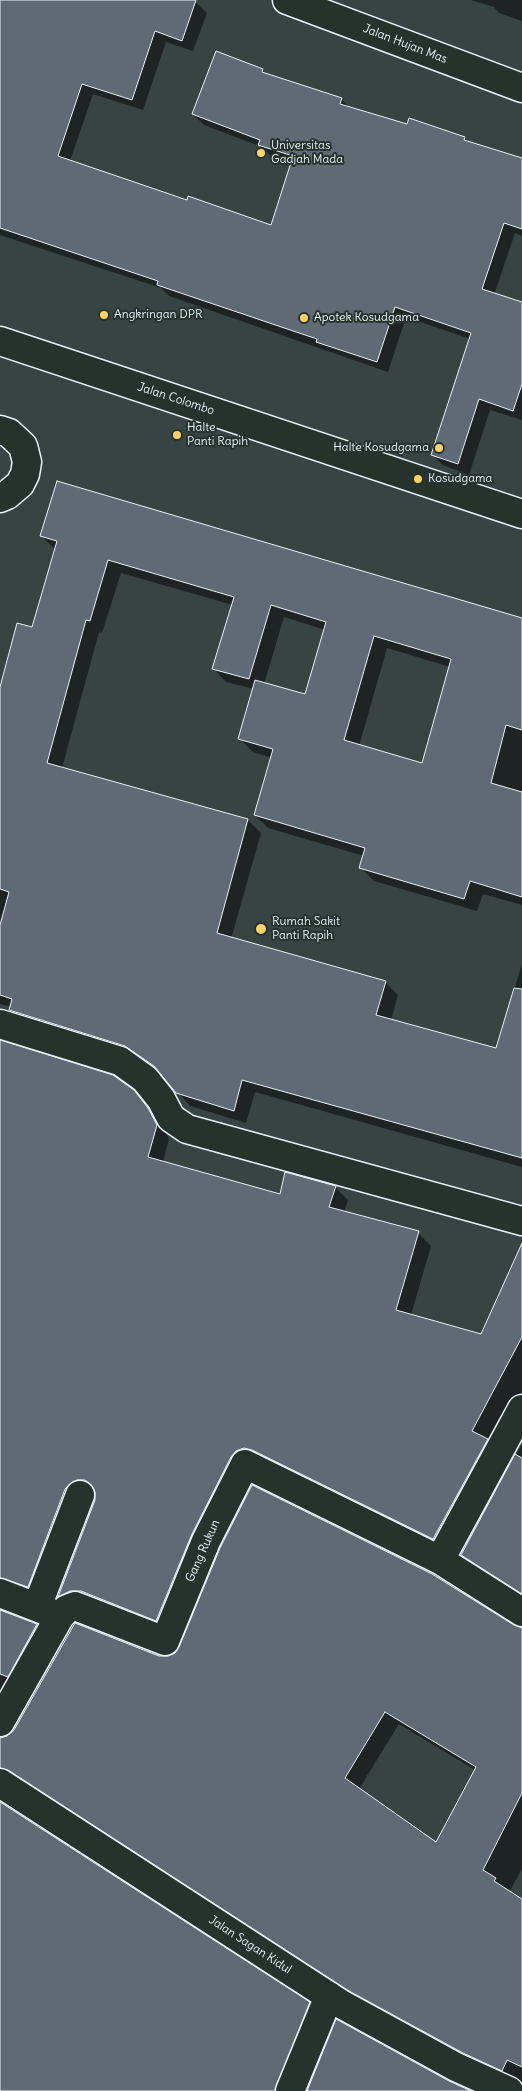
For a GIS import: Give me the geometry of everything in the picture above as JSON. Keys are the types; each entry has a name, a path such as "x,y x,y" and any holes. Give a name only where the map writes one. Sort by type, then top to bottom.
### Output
{"street":[{"name":"Jalan Hujan Mas","path":"287,0 522,88"},
{"name":"Jalan Colombo","path":"0,341 522,514"},
{"path":"0,430 9,433 23,446 27,462 25,474 20,484 7,495 0,498"},
{"path":"0,1024 120,1061 144,1079 161,1099 172,1118 187,1129 522,1221"},
{"path":"522,1409 440,1560 522,1612"},
{"name":"Gang Rukun","path":"49,1612 75,1606 165,1641 206,1541 245,1464 440,1560"},
{"path":"0,1722 49,1612 80,1496"},
{"path":"0,1592 49,1612"},
{"name":"Jalan Sagan Kidul","path":"0,1783 329,1996 456,2067 509,2091"},
{"path":"290,2091 329,1996"}],"building":[{"path":"0,0 196,0 182,41 155,31 132,100 82,84 58,156 187,200 188,196 271,225 293,156 258,145 260,140 192,114 216,51 263,69 262,72 342,98 340,104 407,124 409,118 465,137 464,140 522,158 522,229 504,223 482,289 522,302 522,384 513,411 479,399 458,464 431,455 471,333 395,307 377,362 316,342 317,339 157,285 158,281 0,228"},
{"path":"57,481 522,618 522,730 506,725 491,783 522,792 522,897 470,881 464,899 359,868 365,848 254,815 273,749 238,739 255,680 305,694 326,622 271,605 249,679 212,669 234,597 108,560 90,621 86,620 47,763 248,819 217,933 386,981 376,1015 496,1048 514,988 522,989 522,1158 242,1080 234,1111 176,1093 154,1066 125,1046 9,1010 12,999 0,995 0,925 9,892 0,889 0,687 17,623 32,627 57,541 40,536","holes":["374,636 451,659 422,763 344,740"]},
{"path":"0,1040 113,1075 134,1090 148,1108 157,1125 148,1157 280,1194 285,1172 336,1186 329,1207 419,1231 396,1310 481,1334 522,1243 522,1337 472,1431 488,1439 433,1539 252,1450 244,1448 236,1451 231,1457 192,1534 156,1621 81,1591 70,1591 58,1597 95,1500 95,1492 92,1486 85,1480 77,1480 65,1489 28,1587 0,1578"},
{"path":"515,1454 522,1458 522,1594 461,1555"},
{"path":"252,1485 432,1574 514,1625 522,1628 522,1793 483,1870 496,1878 494,1881 522,1899 522,2067 507,2060 502,2071 463,2053 349,1991 8,1770 0,1768 0,1738 7,1736 14,1730 75,1623 159,1656 168,1656 175,1653 220,1548","holes":["385,1712 476,1767 436,1842 345,1778"]},
{"path":"0,1610 37,1624 8,1677 0,1674"},
{"path":"0,1802 310,2002 275,2091 0,2091"},
{"path":"336,2019 449,2081 471,2091 307,2091"}],"place":[{"name":"Universitas Gadjah Mada","path":"261,153"},
{"name":"Angkringan DPR","path":"104,315"},
{"name":"Apotek Kosudgama","path":"304,318"},
{"name":"Halte Panti Rapih","path":"177,435"},
{"name":"Halte Kosudgama","path":"439,448"},
{"name":"Kosudgama","path":"418,479"},
{"name":"Rumah Sakit Panti Rapih","path":"261,929"}]}
